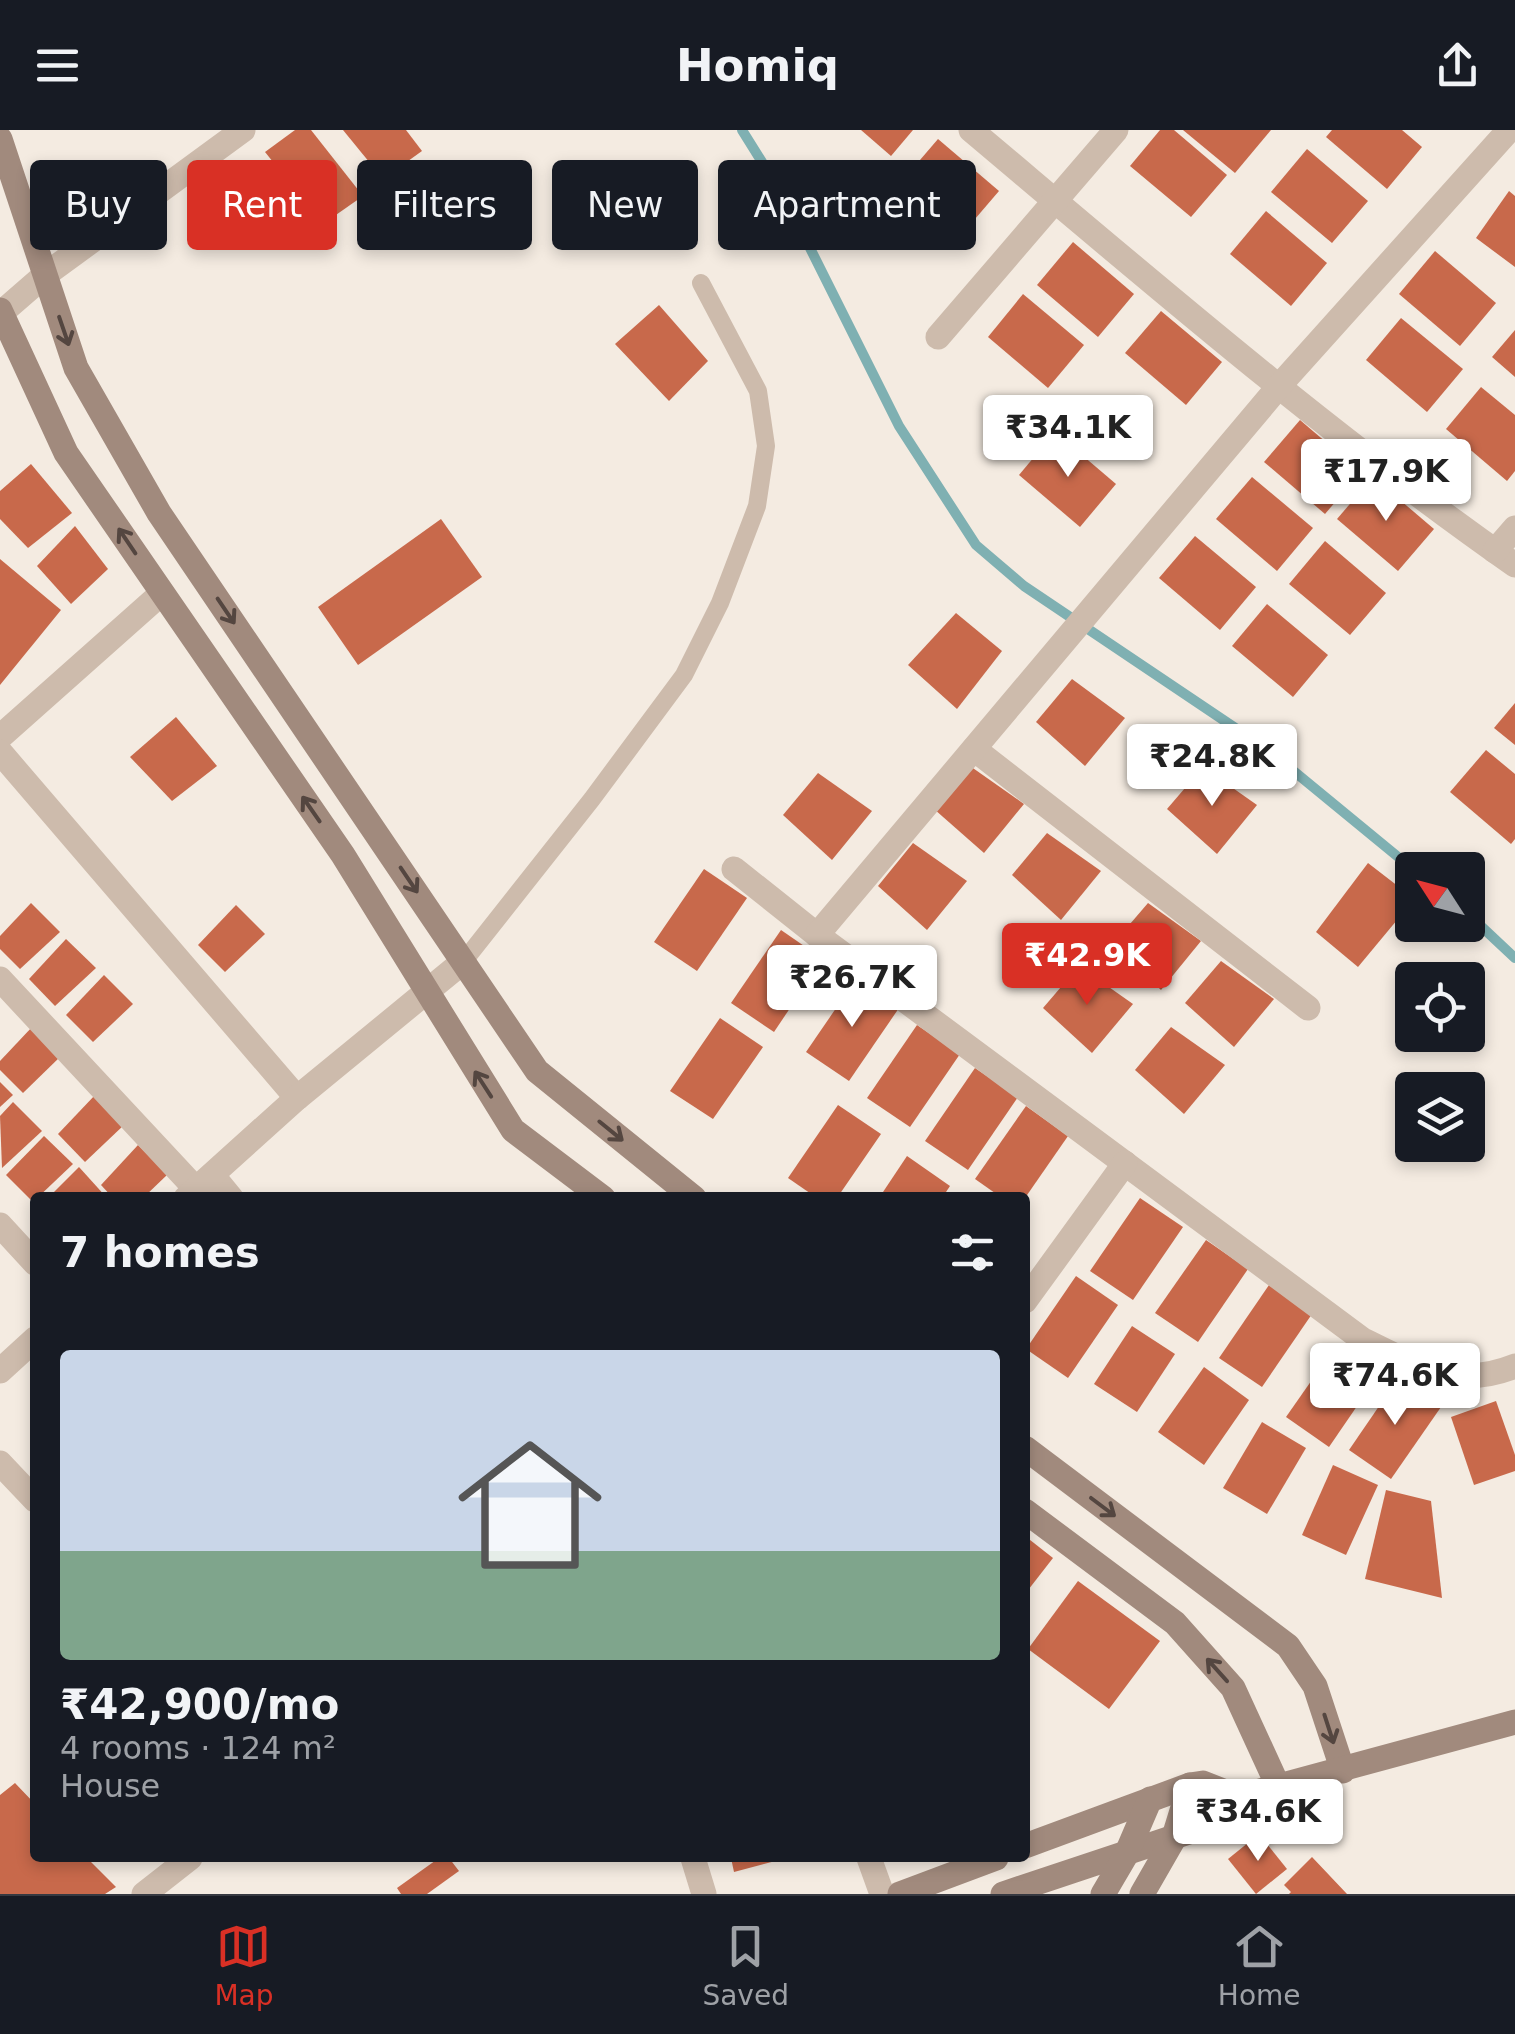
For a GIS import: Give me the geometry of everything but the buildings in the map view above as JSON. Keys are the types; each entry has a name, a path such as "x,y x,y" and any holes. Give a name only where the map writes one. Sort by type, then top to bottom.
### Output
{"street":[{"path":"242,130 0,312 66,452 343,856 512,1130 595,1192"},
{"path":"971,130 1438,511 1505,558 1515,528"},
{"path":"938,338 1116,130"},
{"path":"817,935 1280,384 1509,130"},
{"path":"0,139 76,368 159,512 538,1071 687,1192"},
{"path":"0,737 162,592"},
{"path":"974,748 1308,1008"},
{"path":"0,752 297,1098"},
{"path":"734,869 817,935 1363,1340 1432,1373 1492,1375 1515,1366"},
{"path":"0,979 198,1188 297,1098 464,961"},
{"path":"1030,1294 1125,1164"},
{"path":"0,1225 30,1258"},
{"path":"0,1371 30,1344"},
{"path":"1030,1452 1288,1646 1315,1686 1343,1771"},
{"path":"0,1463 30,1495"},
{"path":"1030,1515 1175,1623 1233,1688 1278,1786"},
{"path":"1003,1894 1210,1825 1238,1797 1515,1722"},
{"path":"1030,1844 1190,1785 1203,1784 1238,1797"},
{"path":"1142,1894 1173,1840 1190,1785"},
{"path":"1102,1894 1126,1855 1150,1799"},
{"path":"144,1894 185,1862"},
{"path":"695,1862 704,1894"},
{"path":"870,1862 882,1894"},
{"path":"900,1894 985,1862"}],"lane":[{"path":"464,961 592,800 684,675 720,603 757,506 766,446 758,391 701,283"}],"waterway":[{"path":"742,130 787,202 899,426 976,545 1024,586 1268,750 1395,854"},
{"path":"1485,930 1515,958"}]}
